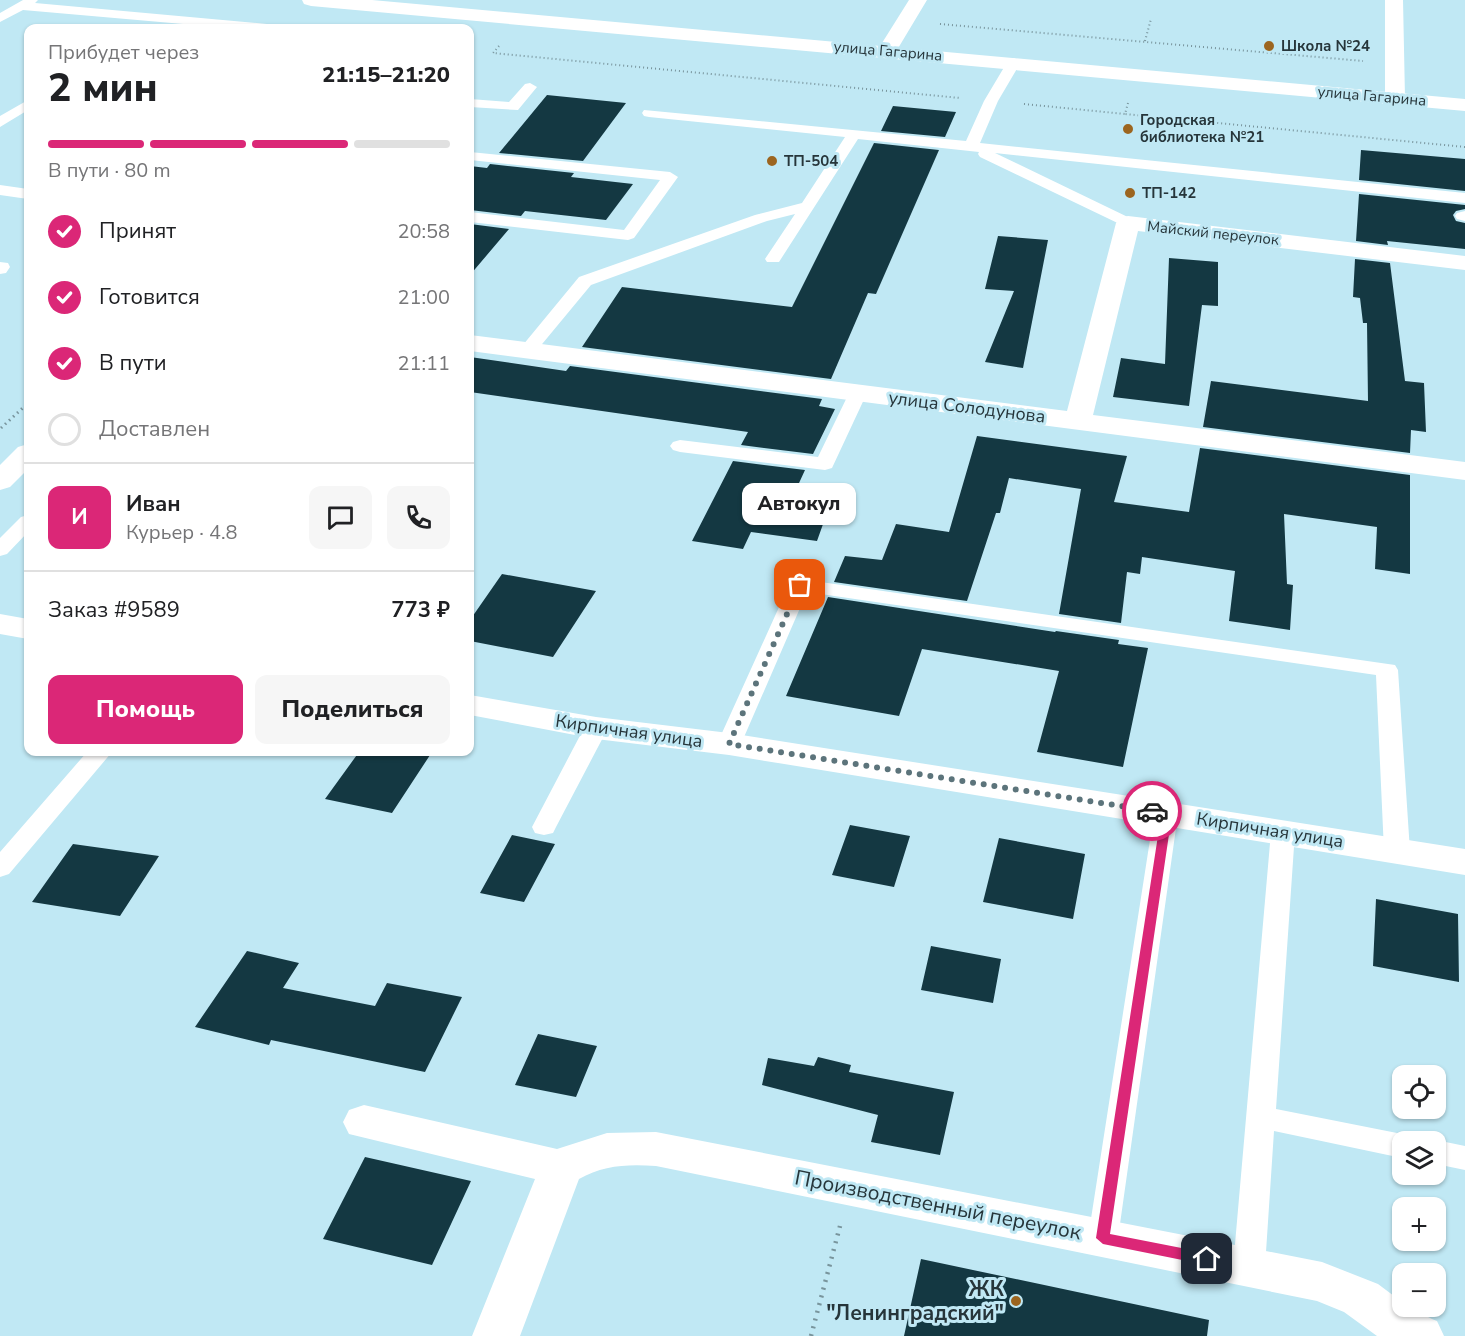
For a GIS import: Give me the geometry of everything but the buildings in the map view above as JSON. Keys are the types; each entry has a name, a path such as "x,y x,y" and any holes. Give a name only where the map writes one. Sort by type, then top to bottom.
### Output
{"street":[{"name":"улица Гагарина","path":"311,0 473,22 525,19 1465,105"},
{"path":"473,22 492,0"},
{"path":"887,51 918,0"},
{"path":"1394,0 1395,98"},
{"name":"Майский переулок","path":"1078,421 1128,223 1465,263"},
{"name":"улица Солодунова","path":"474,344 1465,471"},
{"path":"0,480 24,457"},
{"path":"0,624 24,628"},
{"name":"Кирпичная улица","path":"474,706 596,728 729,744 1465,862"},
{"path":"364,1122 561,1168 496,1336"},
{"name":"Производственный переулок","path":"561,1168 598,1150 626,1146 656,1149 1322,1282 1361,1298 1414,1335"}],"lane":[{"path":"0,18 27,3 229,24"},
{"path":"971,147 991,101 1014,62"},
{"path":"474,103 513,107 530,87"},
{"path":"0,123 24,107"},
{"path":"649,113 1465,198"},
{"path":"773,260 854,134"},
{"path":"971,147 1128,223"},
{"path":"474,156 669,177 628,235 474,217"},
{"path":"0,190 24,193"},
{"path":"527,351 585,281 760,218 808,206"},
{"path":"680,446 825,465 858,393"},
{"path":"0,550 24,525"},
{"path":"729,744 800,585 1387,670 1398,851"},
{"path":"544,827 596,728"},
{"path":"0,868 97,756"},
{"path":"1103,1238 1166,814"},
{"path":"1249,1268 1283,832"},
{"path":"1260,1117 1392,1144"},
{"path":"1446,1154 1465,1158"}],"path":[{"path":"525,19 493,53 1125,114"},
{"path":"905,21 1394,64"},
{"path":"0,428 24,407"},
{"path":"811,1336 850,1188"}],"way so far":[{"path":"800,585 729,744 1152,811"}],"place":[{"name":"Школа №24","path":"1269,46"},
{"name":"Городская библиотека №21","path":"1128,129"},
{"name":"ТП-504","path":"772,161"},
{"name":"ТП-142","path":"1130,193"},
{"name":"Автокул","path":"800,585"},
{"name":"ЖК \"Ленинградский\"","path":"1016,1301"}],"route":[{"path":"1152,811 1166,814 1103,1238 1207,1259"}]}
